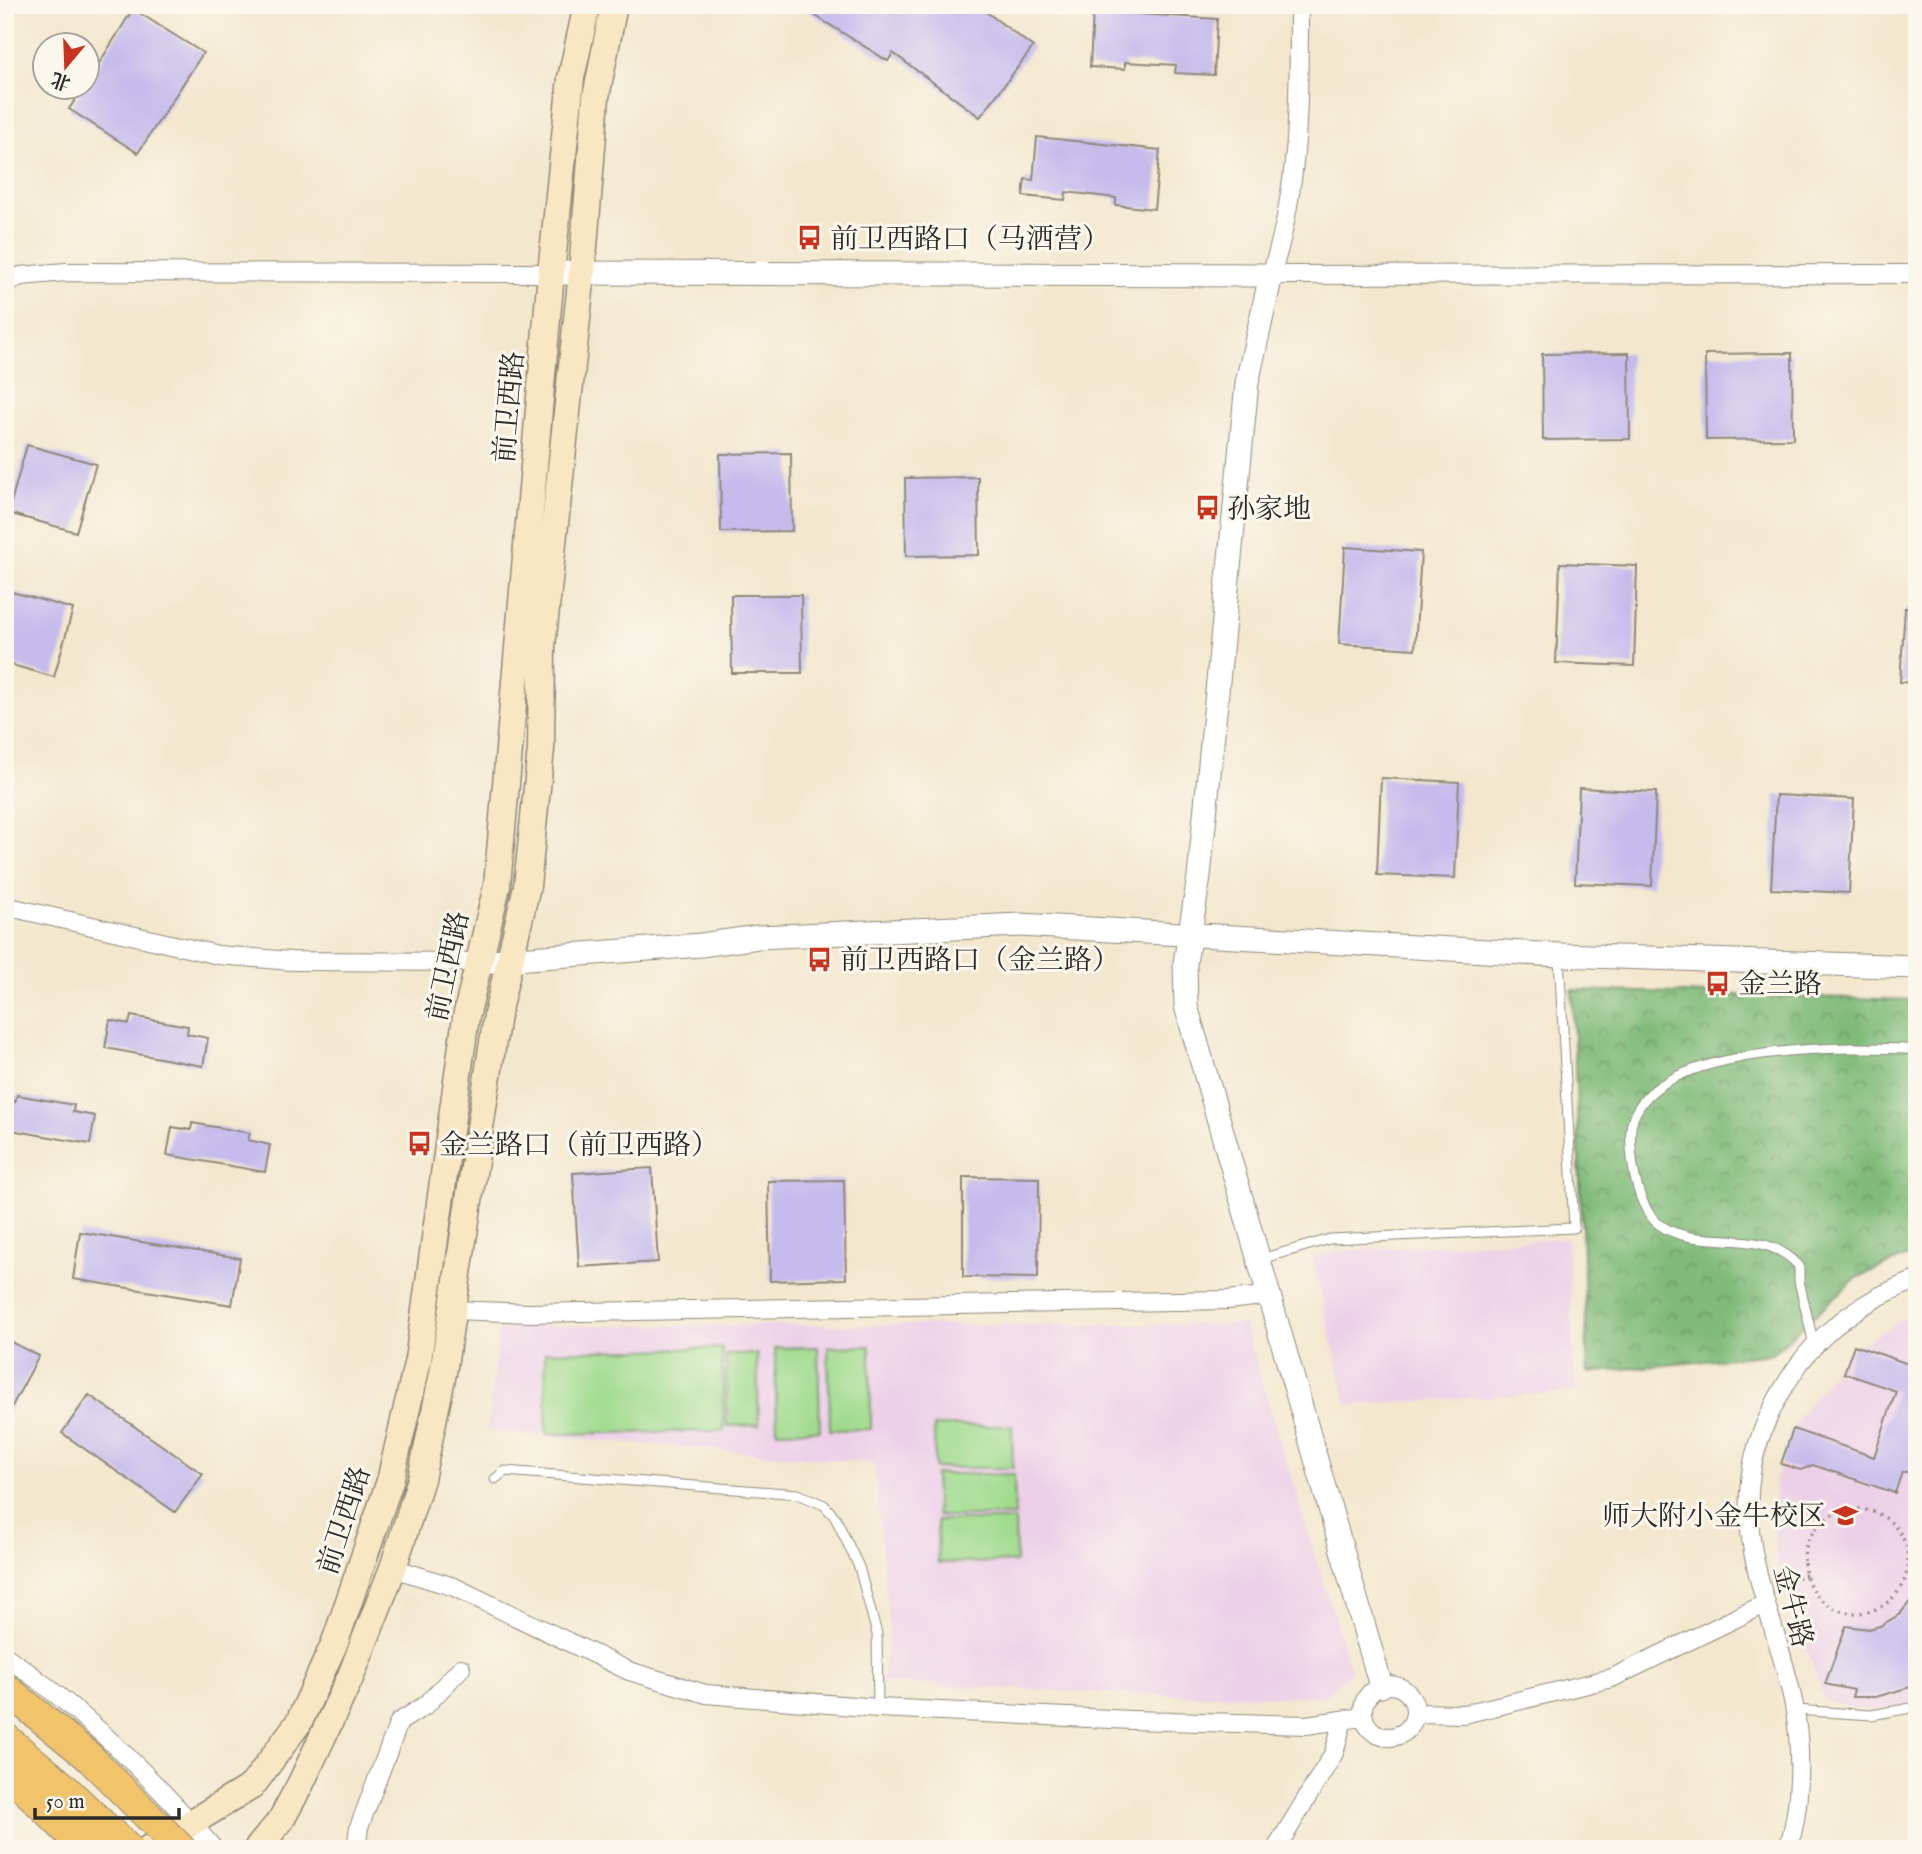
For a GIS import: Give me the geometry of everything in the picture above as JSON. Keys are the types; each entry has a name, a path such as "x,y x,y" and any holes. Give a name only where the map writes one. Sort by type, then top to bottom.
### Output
{"highway":[{"path":"5,1688 185,1835"},
{"path":"5,1738 69,1792 128,1849"},
{"path":"5,1770 86,1849"}],"main road":[{"name":"前卫西路","path":"148,1849 185,1835 252,1786 291,1732 335,1642 390,1481 418,1360 466,1017 497,886 551,272 571,78 587,5"},
{"name":"前卫西路","path":"257,1849 281,1820 301,1783 350,1678 393,1568 421,1479 454,1310 497,1015 527,886 541,750 542,646 582,272 596,97 614,5"},
{"path":"5,1770 39,1790 97,1849"}],"street":[{"path":"1299,5 1299,97 1291,205 1271,275 1247,383 1199,877 1184,974 1185,1006 1261,1259 1381,1686"},
{"path":"5,283 22,276 66,272 1917,274"},
{"path":"5,906 218,955 291,961 510,961 701,946 758,937 1020,925 1559,955 1917,967"},
{"name":"金牛路","path":"1788,1849 1798,1798 1794,1710 1752,1546 1752,1467 1762,1430 1778,1396 1814,1345 1860,1306 1917,1280"},
{"path":"454,1310 529,1313 1214,1300 1271,1295"},
{"path":"393,1568 454,1587 629,1671 675,1687 706,1694 878,1708 1256,1724 1306,1725 1363,1717"},
{"path":"1415,1713 1464,1714 1612,1678 1763,1596"},
{"path":"5,1656 89,1721 185,1835 214,1849"},
{"path":"360,1849 357,1842 359,1827 399,1722 426,1705 461,1668"},
{"path":"1381,1686 1395,1686 1408,1693 1415,1713 1405,1732 1391,1737 1376,1734 1363,1717 1368,1695 1381,1686"},
{"path":"1276,1849 1334,1753 1343,1720"},
{"path":"5,1770 66,1849"}],"lane":[{"path":"1261,1259 1330,1239 1574,1228 1559,955"},
{"path":"1814,1345 1799,1281 1799,1266 1786,1251 1760,1244 1677,1234 1658,1224 1645,1209 1633,1163 1630,1128 1638,1107 1656,1088 1703,1067 1770,1052 1882,1047 1917,1050"},
{"path":"495,1479 506,1471 798,1494 824,1505 835,1517 859,1567 877,1634 878,1708"},
{"path":"1794,1710 1871,1715 1917,1707"}],"path":[{"path":"1852,1508 1877,1513 1897,1528 1903,1539 1908,1563 1901,1587 1893,1597 1872,1610 1847,1612 1835,1608 1815,1593 1806,1576 1804,1558 1811,1534 1818,1524 1840,1511 1852,1508"},
{"path":"1763,1596 1806,1576"}],"shaded area":[{"path":"1567,1238 1576,1392 1347,1405 1312,1257 1338,1251"},
{"name":"师大附小金牛校区","path":"1917,1311 1917,1704 1870,1712 1824,1700 1774,1550 1775,1480 1797,1420 1848,1352"},
{"path":"1244,1324 1351,1671 1324,1697 1127,1694 881,1683 889,1629 874,1463 487,1431 499,1326"}],"green space":[{"path":"1572,990 1917,1000 1917,1252 1856,1278 1772,1354 1588,1373"},
{"path":"870,1346 871,1429 830,1430 828,1347"},
{"path":"818,1347 820,1430 777,1431 775,1348"},
{"path":"722,1348 724,1431 547,1434 545,1352"},
{"path":"726,1354 757,1354 759,1425 727,1426"},
{"path":"934,1426 1012,1426 1013,1468 935,1468"},
{"path":"935,1474 1014,1474 1015,1516 937,1516"},
{"path":"937,1520 1015,1520 1016,1562 938,1563"}],"building":[{"path":"798,5 977,5 1033,47 980,117 893,53 888,61"},
{"path":"133,9 203,53 138,153 69,109 74,102 102,102 102,59"},
{"path":"1093,11 1217,19 1214,75 1175,73 1176,65 1125,62 1125,69 1090,67"},
{"path":"1037,137 1160,150 1154,209 1116,205 1116,198 1066,192 1065,200 1023,196 1025,179 1033,180"},
{"path":"1629,353 1630,439 1543,440 1542,354"},
{"path":"1792,353 1793,439 1706,440 1705,354"},
{"path":"27,445 96,464 76,532 8,513"},
{"path":"791,453 792,531 721,532 720,454"},
{"path":"978,477 979,555 906,556 905,478"},
{"path":"1345,547 1421,552 1415,649 1339,644"},
{"path":"1560,563 1637,566 1634,666 1556,663"},
{"path":"5,590 73,609 54,677 5,663"},
{"path":"731,595 801,595 802,673 732,673"},
{"path":"1905,608 1917,608 1917,683 1900,682"},
{"path":"1381,778 1459,782 1455,878 1377,875"},
{"path":"1579,788 1656,792 1652,886 1575,883"},
{"path":"1776,795 1854,799 1849,893 1771,889"},
{"path":"131,1016 188,1026 187,1034 208,1038 203,1066 105,1048 110,1020 129,1024"},
{"path":"17,1095 74,1105 73,1112 95,1116 90,1144 5,1129 5,1100 15,1102"},
{"path":"192,1123 250,1133 248,1140 270,1145 265,1172 167,1155 172,1127 191,1130"},
{"path":"652,1168 658,1262 579,1267 573,1173"},
{"path":"963,1177 1039,1178 1038,1278 963,1277"},
{"path":"844,1180 846,1279 770,1281 768,1181"},
{"path":"80,1232 240,1258 232,1305 73,1279"},
{"path":"5,1339 39,1356 5,1419"},
{"path":"1854,1345 1917,1367 1917,1472 1902,1472 1895,1493 1813,1465 1801,1470 1781,1464 1793,1429 1874,1457 1896,1391 1844,1373"},
{"path":"89,1395 203,1474 175,1512 62,1433"},
{"path":"1917,1593 1917,1685 1876,1697 1852,1697 1854,1690 1825,1684 1846,1626 1869,1629 1880,1626 1900,1614"}],"place":[{"name":"前卫西路口（马洒营）","path":"810,238"},
{"name":"孙家地","path":"1207,508"},
{"name":"前卫西路口（金兰路）","path":"820,959"},
{"name":"金兰路","path":"1718,983"},
{"name":"金兰路口（前卫西路）","path":"419,1144"},
{"name":"师大附小金牛校区","path":"1846,1515"}]}
